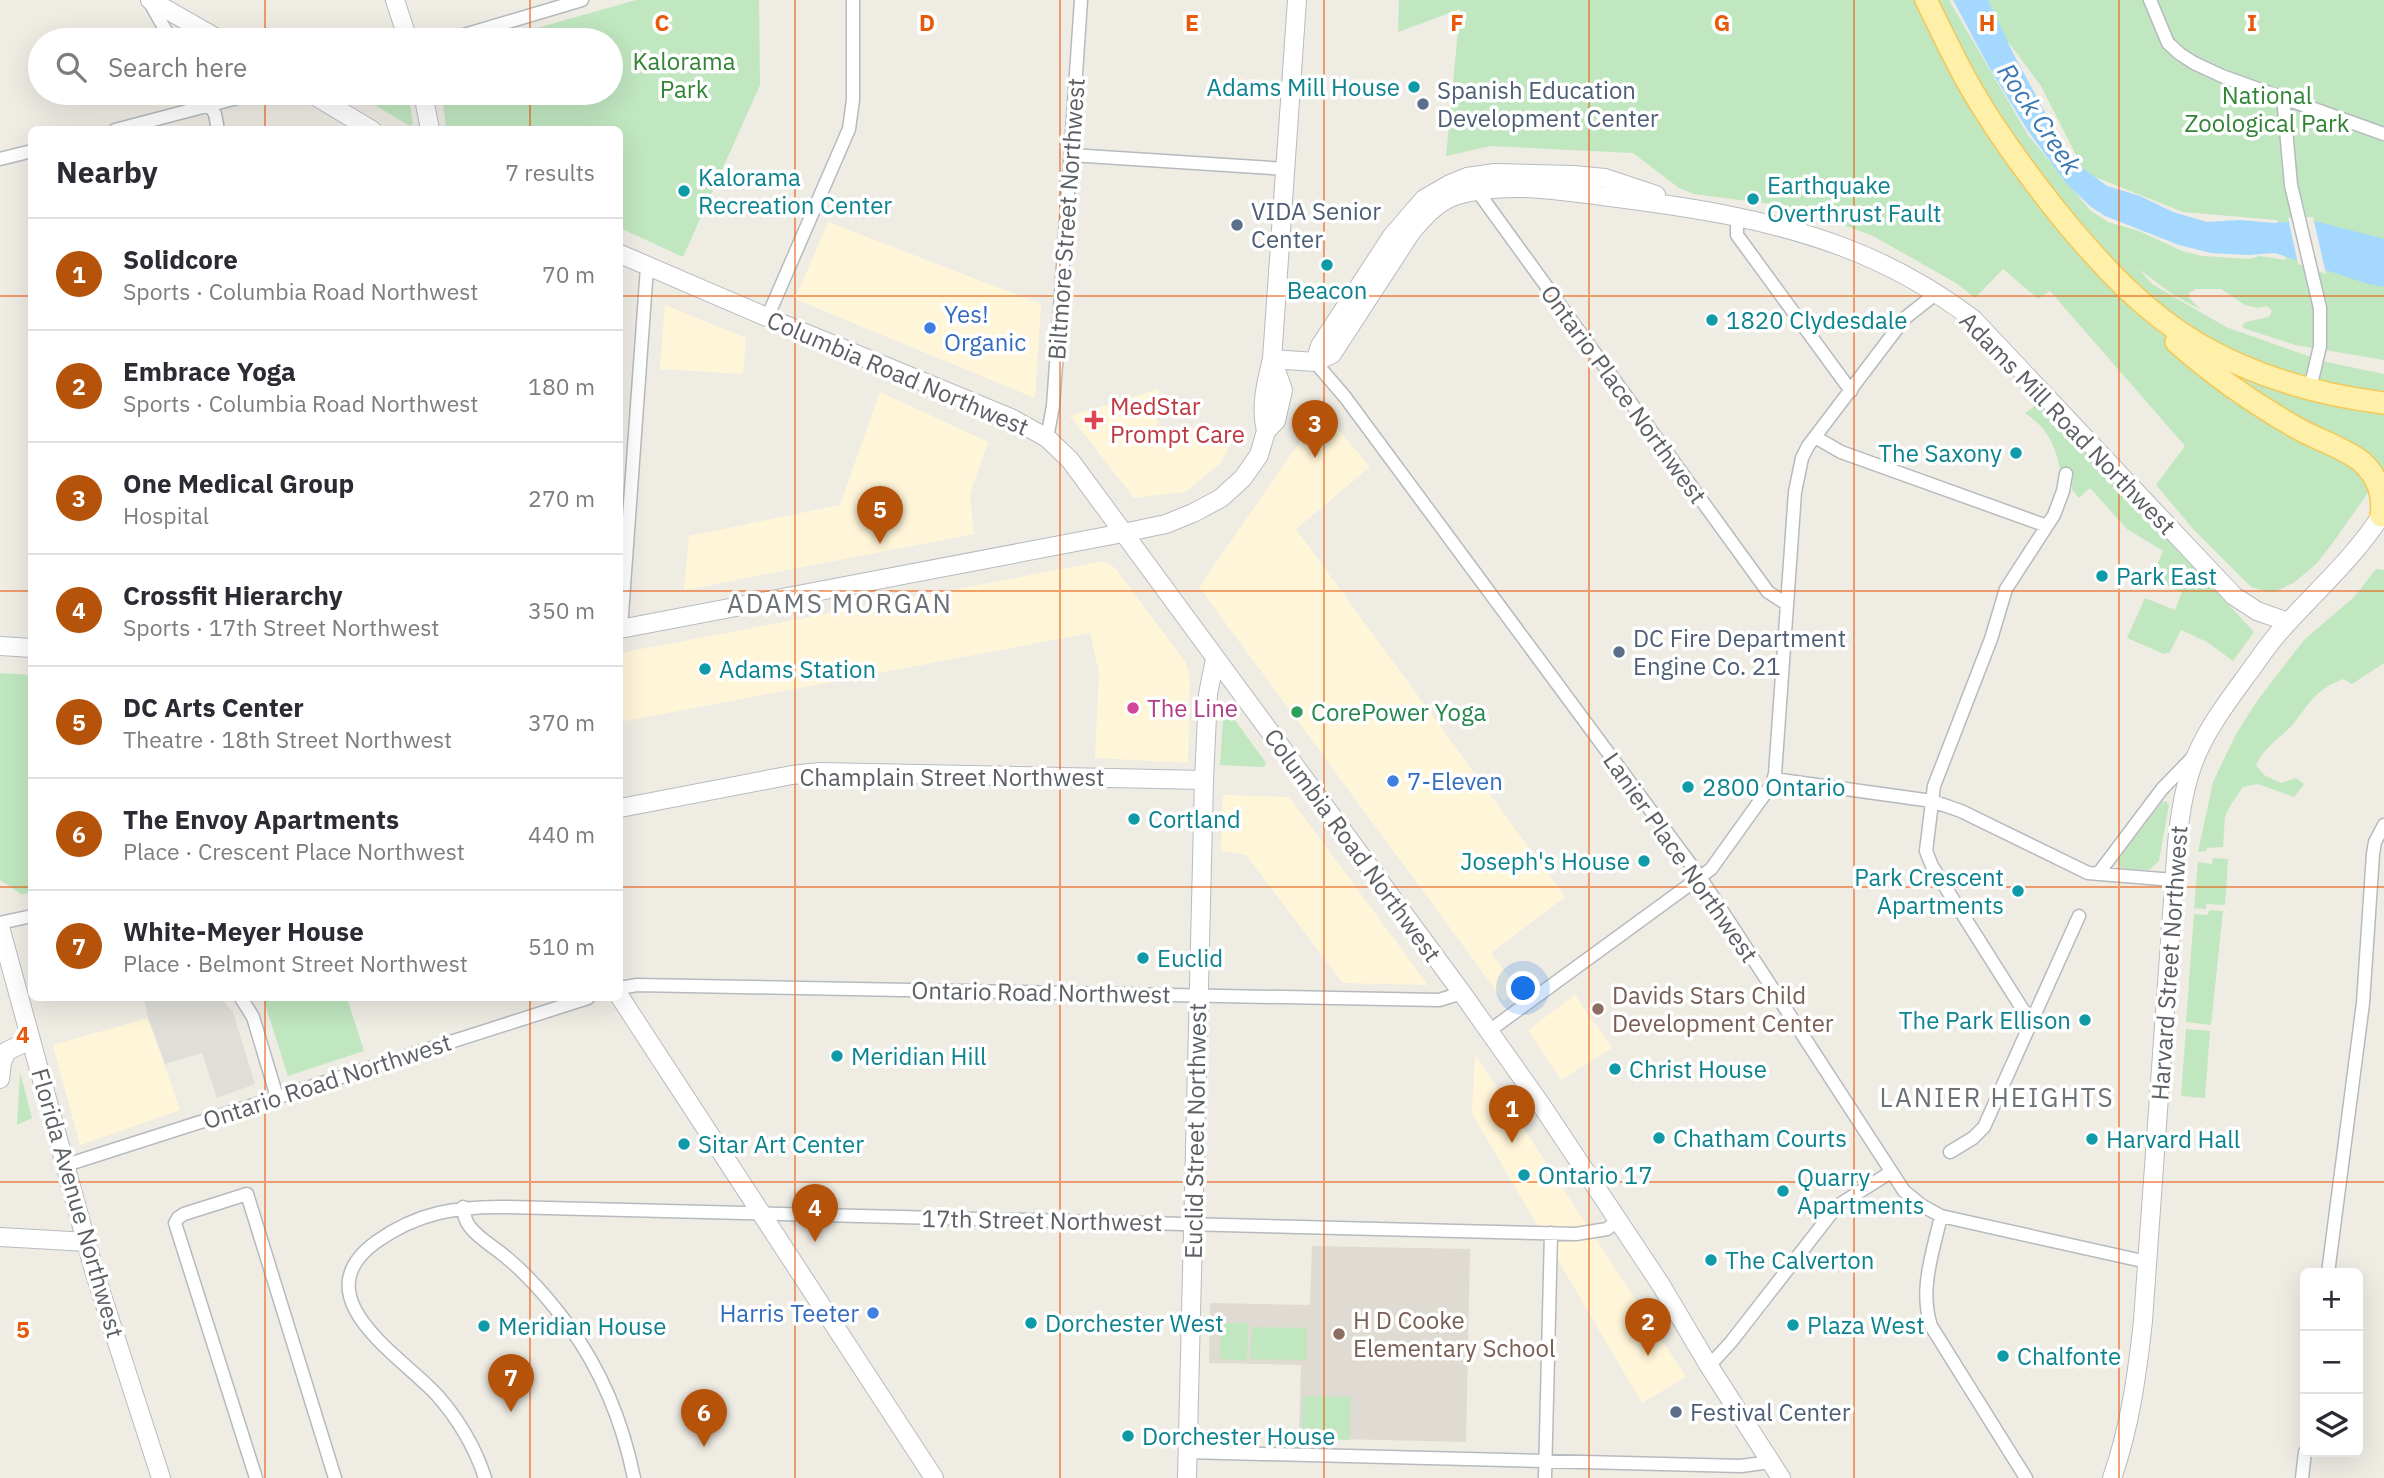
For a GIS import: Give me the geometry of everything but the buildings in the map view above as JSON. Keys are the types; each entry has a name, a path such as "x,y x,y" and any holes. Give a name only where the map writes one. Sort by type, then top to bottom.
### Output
{"main road":[{"path":"1926,0 1972,89 2019,161 2086,247 2174,340 2235,389 2294,427 2361,463 2384,467"},
{"path":"2134,297 2164,321 2213,352 2248,368 2310,389 2384,403"},
{"path":"2361,463 2381,491 2383,514"}],"street":[{"path":"149,0 164,28"},
{"path":"149,0 199,28"},
{"path":"395,0 404,28"},
{"path":"488,28 582,0"},
{"path":"767,318 849,129 853,100 853,0"},
{"name":"Biltmore Street Northwest","path":"1046,438 1053,406 1081,0"},
{"path":"623,628 1123,533 1177,520 1221,498 1249,471 1259,455 1266,431 1265,389 1272,359 1297,0"},
{"path":"2150,0 2168,43 2180,54 2210,71 2384,134"},
{"path":"2283,96 2291,185 2320,308 2320,346 2310,389"},
{"path":"127,126 188,105"},
{"path":"209,105 215,114 217,126"},
{"path":"330,105 365,126"},
{"path":"425,105 429,126"},
{"path":"0,159 28,152"},
{"path":"1071,155 1286,169"},
{"name":"Adams Mill Road Northwest","path":"1315,362 1320,346 1392,236 1428,196 1472,185 1504,173 1573,175 1605,178 1662,197 1671,204"},
{"path":"1612,197 1625,184"},
{"name":"Adams Mill Road Northwest","path":"1472,185 1671,204 1737,218 1838,245 1938,292 1973,318 2234,596 2258,611 2288,622"},
{"name":"Ontario Place Northwest","path":"1472,185 1768,592 1787,604"},
{"path":"1737,218 1737,235 1851,391"},
{"name":"Columbia Road Northwest","path":"623,255 767,318 1012,418 1046,438 1083,476 1489,1031 1661,1285 1781,1478"},
{"path":"623,589 647,267"},
{"path":"1489,1031 1700,877 1718,860 1774,779 1795,492 1802,458 1905,318 1938,292"},
{"path":"1272,359 1315,362"},
{"name":"Lanier Place Northwest","path":"1315,362 1345,397 1700,877 1909,1196 1941,1216 2147,1262"},
{"path":"1815,437 1841,452 2047,526"},
{"path":"2031,1021 1927,856 1934,786 1992,639 2006,589 2059,504 2066,474"},
{"name":"Harvard Street Northwest","path":"2112,1478 2129,1421 2138,1372 2179,820 2194,756 2216,717 2288,622 2327,582 2383,514"},
{"path":"0,646 28,648"},
{"name":"Euclid Street Northwest","path":"1186,1478 1204,780 1208,694 1215,659"},
{"path":"2098,874 2162,789 2194,756"},
{"name":"Champlain Street Northwest","path":"623,807 792,775 835,771 1204,780"},
{"path":"1774,779 1933,801 1961,811 2082,871 2174,880"},
{"path":"2329,1268 2362,1003 2373,854 2378,833 2384,825"},
{"path":"1950,1152 1973,1138 1983,1128 2079,916"},
{"path":"0,925 28,917"},
{"name":"Florida Avenue Northwest","path":"0,925 87,1242 161,1478"},
{"name":"Ontario Road Northwest","path":"623,987 678,985 1438,1000 1462,993"},
{"path":"243,1001 253,1017 277,1097"},
{"name":"Ontario Road Northwest","path":"66,1165 579,1001"},
{"path":"623,1001 934,1478"},
{"path":"0,1079 2,1062 7,1051 31,1040"},
{"path":"1709,1366 1739,1332 1837,1206 1891,1172"},
{"path":"256,1478 175,1223 178,1217 184,1214 247,1194 335,1478"},
{"path":"463,1207 465,1221 473,1231 523,1273 555,1308 580,1343 612,1404 634,1478"},
{"name":"17th Street Northwest","path":"485,1478 468,1438 449,1410 420,1378 369,1330 353,1306 348,1287 358,1258 381,1239 421,1218 463,1207 1551,1233 1592,1233 1607,1229 1618,1220"},
{"path":"1941,1216 1926,1286 1925,1304 1931,1326 2026,1478"},
{"path":"1545,1478 1551,1233"},
{"path":"0,1237 87,1242"},
{"path":"1187,1452 1741,1466 1770,1462"},
{"path":"2302,1478 2304,1457"}],"shaded area":[{"path":"828,222 1041,304 1035,398 795,299"},
{"path":"665,305 746,338 743,374 660,369"},
{"path":"1159,389 1157,426 1238,431 1220,464 1185,492 1134,498 1070,416"},
{"path":"880,392 988,442 970,494 974,534 684,590 689,536 840,505"},
{"path":"1322,410 1370,467 1296,529 1565,897 1491,953 1518,990 1504,1001 1199,587"},
{"path":"1106,562 1115,568 1186,663 1190,678 1188,763 1095,758 1099,672 1090,633 623,721 623,652"},
{"path":"1223,795 1289,797 1428,985 1343,983 1246,855 1221,851"},
{"path":"1575,995 1612,1048 1561,1080 1528,1030"},
{"path":"145,1001 224,1001 233,1012 255,1084 217,1098 202,1053 165,1064"},
{"path":"148,1018 180,1110 80,1145 53,1045"},
{"path":"1475,1054 1686,1377 1642,1403 1472,1114"},
{"name":"H D Cooke Elementary School","path":"1312,1246 1470,1249 1466,1442 1299,1438 1301,1365 1209,1363 1210,1303 1310,1305"}],"green space":[{"name":"Kalorama Park","path":"636,0 759,0 760,85 683,257 623,229 623,126 446,126 443,105 623,105 623,28 537,28"},
{"name":"National Zoological Park","path":"1399,0 1949,0 2028,135 2090,210 2108,222 2139,231 2182,251 2202,256 2249,259 2260,256 2286,260 2277,220 2183,212 2085,173 2041,86 1977,0 2384,0 2384,360 2295,345 2243,328 2246,322 2269,317 2272,311 2267,306 2258,308 2245,305 2221,289 2196,289 2189,293 2189,298 2201,310 2172,294 2139,269 2152,284 2226,327 2322,361 2384,374 2384,470 2316,564 2295,582 2277,591 2268,592 2251,587 2194,530 2156,485 2185,446 2050,291 2038,299 2003,269 1975,298 1956,283 1873,236 1817,215 1771,204 1694,194 1679,188 1633,153 1491,146 1446,156 1460,9 1398,32"},
{"path":"374,105 410,105 413,124 410,126"},
{"path":"2040,402 2254,632 2233,661 2207,642 2181,630 2170,652 2164,654 2127,638 2145,598 2175,610 2182,592 2151,579 2163,551 2127,529 2090,488 2079,498 2072,490 2073,473 2060,469 2049,437 2025,413"},
{"path":"2376,569 2384,570 2384,663 2352,684 2343,679 2319,692 2259,759 2256,765 2264,775 2281,783 2296,778 2304,784 2294,797 2258,784 2243,787 2225,817 2223,847 2207,848 2206,851 2198,852 2213,782 2236,734 2257,701 2304,640 2354,597"},
{"path":"0,673 28,675 28,893 21,894 0,880"},
{"path":"1224,705 1266,763 1264,767 1220,765"},
{"path":"2166,801 2169,805 2159,861 2149,870 2121,868 2119,858 2162,802"},
{"path":"2213,858 2228,859 2225,905 2206,904 2206,909 2194,908 2198,862 2212,864"},
{"path":"2209,910 2223,911 2211,1025 2186,1022 2194,914 2208,915"},
{"path":"264,1001 348,1001 364,1051 288,1076"},
{"path":"2186,1029 2210,1031 2205,1098 2181,1096"},
{"path":"20,1072 32,1118 17,1125"},
{"path":"1224,1323 1248,1323 1247,1360 1220,1359 1221,1329 1224,1329"},
{"path":"1252,1327 1307,1328 1307,1360 1250,1359"},
{"path":"1303,1396 1351,1397 1350,1440 1302,1439"}],"water":[{"name":"Rock Creek","path":"1953,0 1988,0 2060,140 2080,166 2107,186 2140,196 2173,212 2207,222 2240,220 2275,223 2311,220 2384,239 2384,287 2275,253 2211,253 2179,245 2105,216 2091,207 2067,184 2028,131 1990,69"}],"pier":[{"path":"2313,217 2326,274 2298,264 2288,218"}],"place":[{"name":"Adams Mill House","path":"1414,87"},
{"name":"Spanish Education Development Center","path":"1423,104"},
{"name":"Kalorama Recreation Center","path":"684,191"},
{"name":"Earthquake Overthrust Fault","path":"1753,199"},
{"name":"VIDA Senior Center","path":"1237,225"},
{"name":"Beacon","path":"1327,265"},
{"name":"1820 Clydesdale","path":"1712,320"},
{"name":"Yes! Organic","path":"930,328"},
{"name":"MedStar Prompt Care","path":"1094,420"},
{"name":"The Saxony","path":"2016,453"},
{"name":"One Medical Group","path":"1315,458"},
{"name":"DC Arts Center","path":"880,544"},
{"name":"Park East","path":"2102,576"},
{"name":"DC Fire Department Engine Co. 21","path":"1619,652"},
{"name":"Adams Station","path":"705,669"},
{"name":"The Line","path":"1133,708"},
{"name":"CorePower Yoga","path":"1297,712"},
{"name":"7-Eleven","path":"1393,781"},
{"name":"2800 Ontario","path":"1688,787"},
{"name":"Cortland","path":"1134,819"},
{"name":"Joseph's House","path":"1644,861"},
{"name":"Park Crescent Apartments","path":"2018,891"},
{"name":"Euclid","path":"1143,958"},
{"name":"Davids Stars Child Development Center","path":"1598,1009"},
{"name":"The Park Ellison","path":"2085,1020"},
{"name":"Meridian Hill","path":"837,1056"},
{"name":"Christ House","path":"1615,1069"},
{"name":"Chatham Courts","path":"1659,1138"},
{"name":"Harvard Hall","path":"2092,1139"},
{"name":"Solidcore","path":"1512,1143"},
{"name":"Sitar Art Center","path":"684,1144"},
{"name":"Ontario 17","path":"1524,1175"},
{"name":"Quarry Apartments","path":"1783,1191"},
{"name":"Crossfit Hierarchy","path":"815,1242"},
{"name":"The Calverton","path":"1711,1260"},
{"name":"Harris Teeter","path":"873,1313"},
{"name":"Dorchester West","path":"1031,1323"},
{"name":"Plaza West","path":"1793,1325"},
{"name":"Meridian House","path":"484,1326"},
{"name":"H D Cooke Elementary School","path":"1339,1334"},
{"name":"Embrace Yoga","path":"1648,1356"},
{"name":"Chalfonte","path":"2003,1356"},
{"name":"White-Meyer House","path":"511,1412"},
{"name":"Festival Center","path":"1676,1412"},
{"name":"Dorchester House","path":"1128,1436"},
{"name":"The Envoy Apartments","path":"704,1447"}],"district":[{"name":"ADAMS MORGAN","path":"840,603"},
{"name":"LANIER HEIGHTS","path":"1997,1097"}]}
